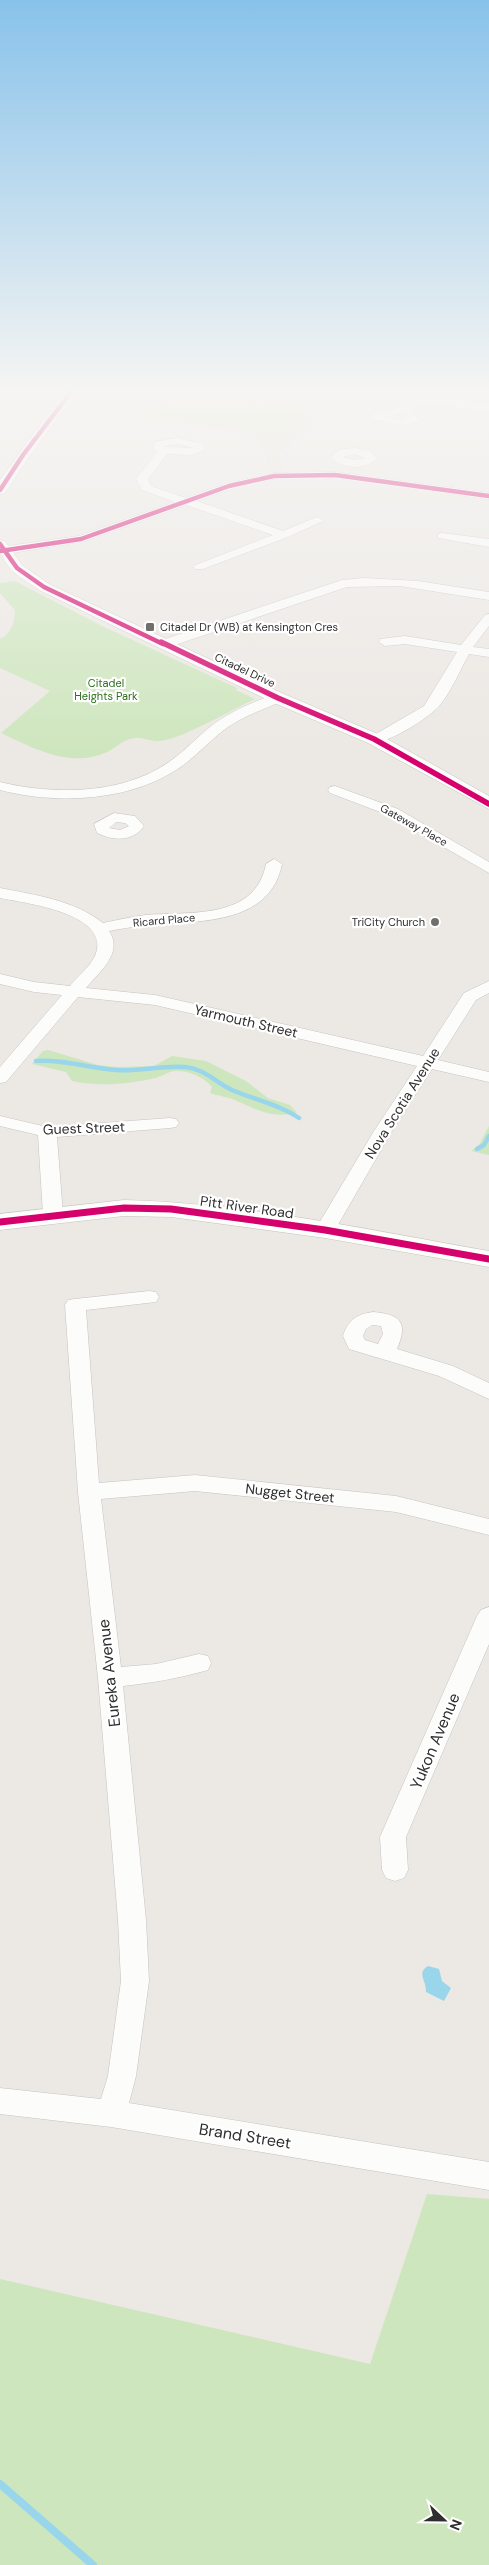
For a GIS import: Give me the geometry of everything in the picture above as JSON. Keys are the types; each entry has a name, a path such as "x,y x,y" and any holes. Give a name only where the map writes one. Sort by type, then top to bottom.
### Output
{"main road":[{"name":"Pitt River Road","path":"0,1222 107,1209 148,1208 201,1212 325,1230 489,1259"}],"street":[{"path":"2,549 81,539 157,512"},
{"path":"213,512 284,535"},
{"path":"199,566 284,535 317,520"},
{"path":"442,536 489,543"},
{"name":"Citadel Drive","path":"2,549 17,568 44,587 278,698 374,739 489,804"},
{"path":"164,644 346,584 374,581 397,582 489,596"},
{"path":"374,739 391,733 429,709 436,701 465,649 489,618"},
{"path":"385,642 405,640 489,653"},
{"path":"0,786 43,793 77,794 123,786 157,775 182,761 223,724 278,698"},
{"path":"99,790 114,818"},
{"name":"Gateway Place","path":"335,790 393,812 489,868"},
{"name":"Ricard Place","path":"100,928 144,920 209,916 233,917 237,909 258,896 268,883 274,864"},
{"path":"0,893 75,912 100,928 106,939 104,956 0,1078"},
{"name":"Yarmouth Street","path":"0,979 34,986 155,1000 489,1077"},
{"name":"Nova Scotia Avenue","path":"325,1230 383,1131 470,997 489,986"},
{"name":"Guest Street","path":"0,1121 48,1132 170,1123"},
{"path":"48,1132 53,1215"},
{"name":"Eureka Avenue","path":"111,2114 122,2076 135,1981 132,1920 110,1678 88,1492 75,1305 149,1297"},
{"path":"385,1352 453,1373 489,1392"},
{"name":"Nugget Street","path":"88,1492 196,1483 396,1504 489,1527"},
{"name":"Yukon Avenue","path":"396,1870 393,1837 489,1616"},
{"path":"110,1678 156,1673 199,1663"},
{"name":"Brand Street","path":"0,2101 111,2114 489,2176"}],"green space":[{"name":"Citadel Heights Park","path":"15,581 102,626 237,688 236,690 255,699 181,735 160,741 130,739 107,752 93,757 66,757 52,754 26,745 1,733 50,691 0,668 0,639 12,627 15,610 0,593 0,583"},
{"path":"48,1050 98,1065 117,1067 154,1066 172,1056 206,1061 246,1081 268,1098 290,1105 297,1113 280,1115 266,1113 231,1098 210,1093 212,1087 208,1083 194,1074 184,1072 174,1071 156,1078 125,1083 92,1084 72,1081 66,1072 32,1064 43,1051"},
{"path":"489,1126 489,1155 471,1151 479,1145"},
{"path":"427,2194 489,2199 489,2565 0,2565 0,2279 370,2364"}],"water":[{"path":"428,1966 439,1969 442,1981 451,1988 444,2001 426,1992 422,1974"}],"waterway":[{"path":"36,1061 56,1061 116,1070 192,1068 232,1090 275,1106 299,1118"},
{"path":"477,1149 484,1145 489,1136"},
{"path":"0,2484 93,2565"}],"cycle path":[{"path":"0,551 81,539 157,512"},
{"path":"0,544 17,568 44,587 278,698 374,739 489,804"},
{"path":"0,1222 124,1208 171,1209 325,1230 489,1259"}],"place":[{"name":"Citadel Dr (WB) at Kensington Cres","path":"150,627"},
{"name":"TriCity Church","path":"435,922"}]}
